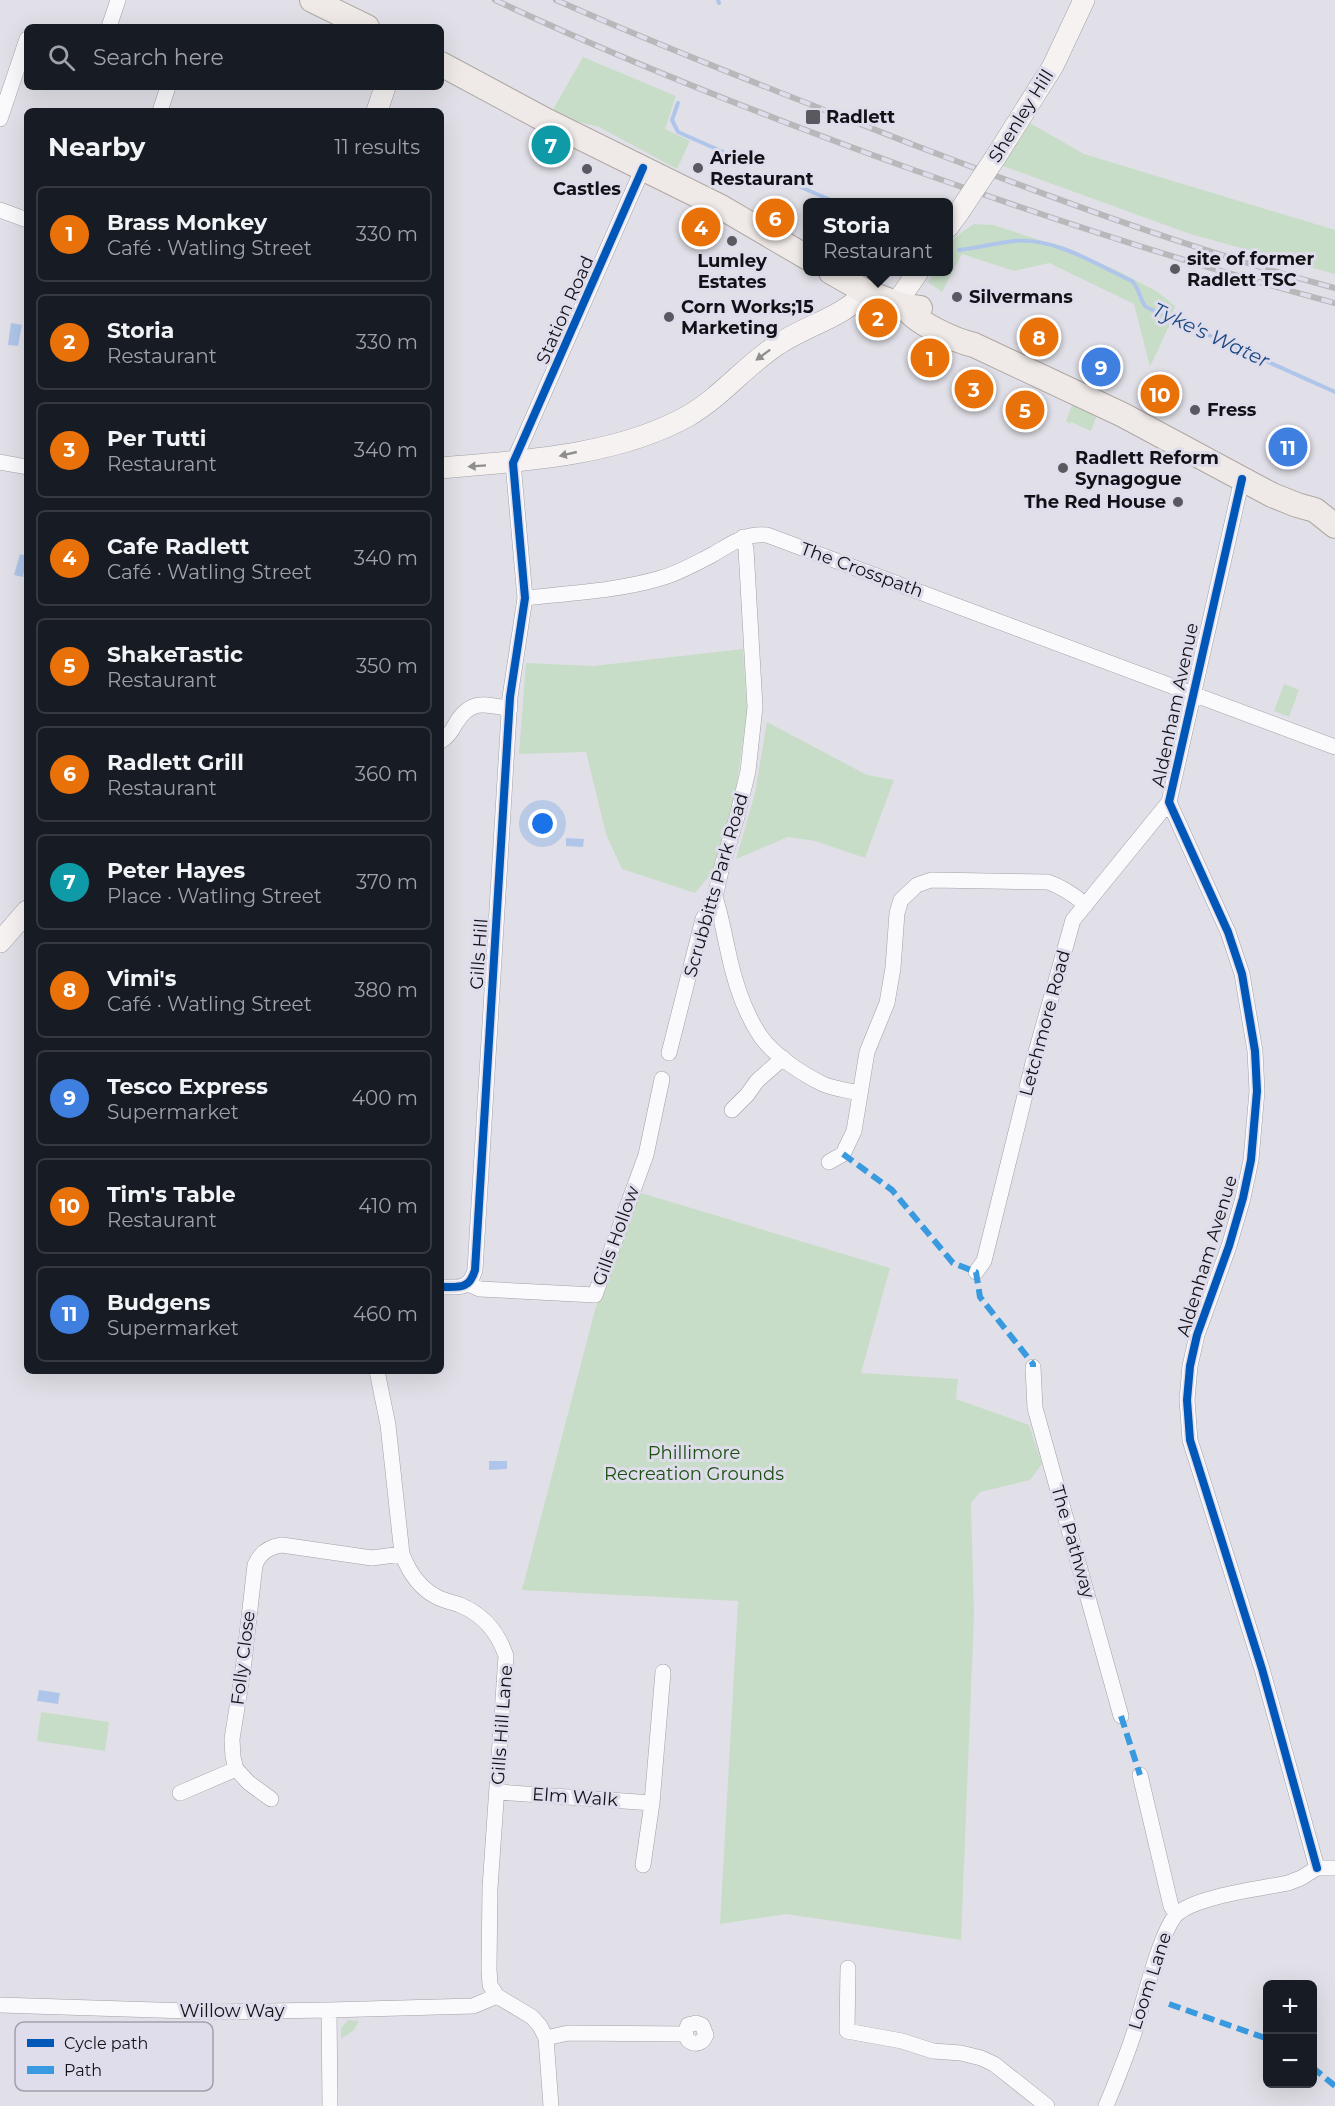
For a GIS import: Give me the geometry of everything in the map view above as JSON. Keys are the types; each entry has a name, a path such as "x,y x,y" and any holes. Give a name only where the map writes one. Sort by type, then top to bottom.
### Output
{"main road":[{"path":"312,0 361,24"},
{"name":"Shenley Hill","path":"953,219 1053,66 1087,0"},
{"path":"444,66 547,121 721,207 803,256"},
{"path":"378,108 384,90"},
{"path":"838,276 866,292 901,304 917,306 974,345 1123,415 1277,498 1315,510 1335,526"},
{"path":"901,304 916,276"},
{"path":"444,468 513,463 567,454 657,432 711,401 785,339 855,303 866,292"},
{"path":"0,942 24,914"}],"street":[{"path":"110,24 118,0"},
{"path":"0,119 24,48"},
{"path":"161,108 167,90"},
{"name":"Station Road","path":"513,463 643,168"},
{"path":"0,210 24,219"},
{"path":"0,462 24,466"},
{"name":"Gills Hill","path":"468,1284 475,1270 510,697 525,598 513,463"},
{"name":"Aldenham Avenue","path":"1242,479 1169,802 1228,932 1242,974 1255,1051 1257,1091 1251,1160 1243,1198 1197,1335 1190,1366 1187,1400 1190,1440 1262,1669 1317,1868"},
{"name":"The Crosspath","path":"525,598 619,588 664,577 698,562 743,537 751,534 767,535 1335,747"},
{"name":"Scrubbitts Park Road","path":"669,1053 704,920 716,897 723,862 746,783 752,744 755,707 746,549 743,537"},
{"path":"444,740 462,714 472,706 485,704 510,709"},
{"name":"Letchmore Road","path":"976,1272 984,1261 1031,1070 1051,1006 1073,920 1169,802"},
{"path":"829,1162 843,1154 854,1131 867,1052 887,1003 893,968 897,913 901,900 908,891 931,880 1048,882 1071,892 1086,905"},
{"path":"716,897 739,994 760,1035 783,1058 825,1085 859,1092"},
{"path":"732,1110 757,1081 783,1058"},
{"name":"Gills Hollow","path":"468,1284 480,1289 595,1295 646,1155 662,1079"},
{"path":"444,1287 459,1287 468,1284"},
{"name":"The Pathway","path":"1033,1367 1035,1408 1121,1716"},
{"name":"Gills Hill Lane","path":"378,1374 389,1436 402,1554 408,1569 427,1590 437,1597 483,1618 502,1642 506,1656 507,1668 490,1888 490,1985 497,1996"},
{"name":"Folly Close","path":"236,1769 232,1739 255,1565 259,1556 272,1546 282,1545 372,1558 402,1554"},
{"path":"643,1865 652,1803 663,1672"},
{"path":"180,1793 236,1769 249,1783 271,1799"},
{"path":"1140,1775 1171,1906 1176,1914"},
{"name":"Elm Walk","path":"498,1792 652,1803"},
{"name":"Loom Lane","path":"1106,2106 1133,2035 1161,1943 1176,1914 1206,1900 1288,1883 1317,1868 1335,1868"},
{"path":"848,1968 847,2031 902,2041 933,2051 961,2053 981,2058 994,2064 1047,2106"},
{"path":"497,1996 532,2017 546,2038 551,2106"},
{"name":"Willow Way","path":"0,2005 219,2012 474,2006 497,1996"},
{"path":"329,2010 330,2106"},
{"path":"546,2038 568,2033 685,2034"}],"green space":[{"path":"583,57 676,96 665,129 690,141 677,169 599,127 551,113"},
{"path":"1028,122 1084,154 1335,230 1335,274 1190,234 1000,165"},
{"path":"974,224 993,225 1064,248 1116,270 1156,291 1175,306 1170,324 1150,367 1134,304 1049,263 1014,271 962,254 953,271 953,242 959,234"},
{"path":"932,276 950,276 942,292 928,282"},
{"path":"1072,405 1097,415 1091,431 1066,421"},
{"path":"743,649 747,711 735,797 712,873 695,893 622,869 606,834 586,752 519,754 526,663 593,666"},
{"path":"1284,684 1299,690 1289,717 1274,711"},
{"path":"767,722 867,775 894,780 865,858 815,841 788,837 736,859 755,793"},
{"name":"Phillimore Recreation Grounds","path":"638,1192 890,1268 861,1373 958,1379 956,1399 1029,1425 1042,1464 1030,1480 980,1492 971,1503 974,1615 961,1940 786,1914 720,1924 738,1601 522,1590 595,1310"},
{"path":"41,1712 109,1722 105,1751 37,1741"},
{"path":"348,2020 359,2021 354,2030 341,2039 341,2028"}],"water":[{"path":"11,323 22,325 18,346 8,345"},
{"path":"20,554 24,555 23,577 14,575"},
{"path":"566,838 584,839 583,847 566,846"},
{"path":"489,1461 507,1461 507,1469 489,1470"},
{"path":"39,1690 60,1693 58,1704 37,1701"}],"waterway":[{"name":"Tyke's Water","path":"678,103 672,120 678,132 748,163"},
{"name":"Tyke's Water","path":"780,178 826,198"},
{"name":"Tyke's Water","path":"959,250 1014,241 1029,241 1045,243 1075,253 1132,281 1146,307 1335,392"}],"railway":[{"path":"495,0 701,89 911,169 1122,240 1335,303"},
{"path":"556,0 734,74 1018,184 1175,240 1335,288"}],"marked path":[{"path":"843,1154 892,1190 953,1263 976,1272 980,1297 1033,1364 1033,1367"},
{"path":"1121,1716 1140,1775"},
{"path":"1169,2004 1263,2037"},
{"path":"1317,2071 1335,2086"}],"cycle path":[{"path":"444,1287 458,1287 466,1284 475,1270 510,697 525,598 513,463 643,168"},
{"path":"1242,479 1169,802 1228,932 1242,974 1255,1051 1257,1091 1251,1160 1243,1198 1229,1246 1197,1335 1190,1366 1187,1400 1190,1440 1262,1669 1317,1868"}],"place":[{"name":"Radlett","path":"813,117"},
{"name":"Peter Hayes","path":"551,145"},
{"name":"Ariele Restaurant","path":"698,168"},
{"name":"Castles","path":"587,169"},
{"name":"Radlett Grill","path":"775,218"},
{"name":"Cafe Radlett","path":"701,227"},
{"name":"Lumley Estates","path":"732,241"},
{"name":"site of former Radlett TSC","path":"1175,269"},
{"name":"Silvermans","path":"957,297"},
{"name":"Corn Works;15 Marketing","path":"669,317"},
{"name":"Storia","path":"878,318"},
{"name":"Vimi's","path":"1039,337"},
{"name":"Brass Monkey","path":"930,358"},
{"name":"Tesco Express","path":"1101,367"},
{"name":"Per Tutti","path":"974,389"},
{"name":"Tim's Table","path":"1160,394"},
{"name":"ShakeTastic","path":"1025,410"},
{"name":"Fress","path":"1195,410"},
{"name":"Budgens","path":"1288,447"},
{"name":"Radlett Reform Synagogue","path":"1063,468"},
{"name":"The Red House","path":"1178,502"}]}
